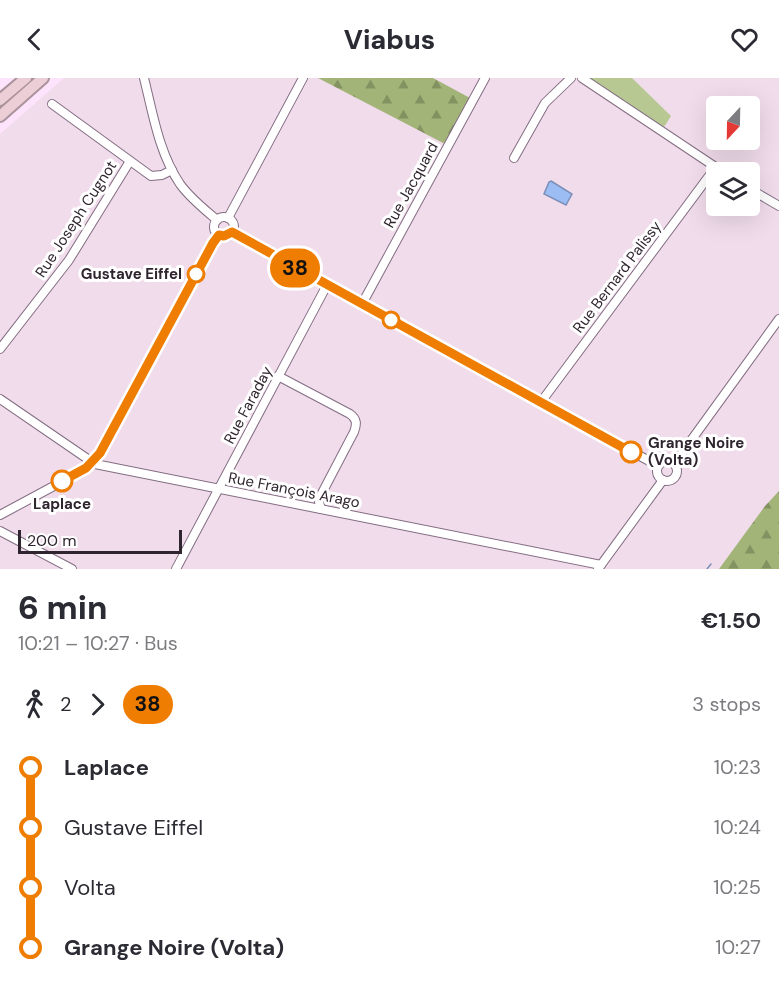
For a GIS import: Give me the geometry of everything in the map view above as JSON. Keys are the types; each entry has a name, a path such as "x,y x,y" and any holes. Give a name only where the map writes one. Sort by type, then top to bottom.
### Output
{"highway":[{"path":"0,100 26,78"},
{"path":"0,116 43,78"}],"street":[{"path":"144,78 158,137 172,170 190,196 217,220"},
{"path":"228,218 303,78"},
{"name":"Rue Jacquard","path":"362,304 485,78"},
{"path":"514,158 545,103 571,78"},
{"path":"582,78 706,162"},
{"path":"52,104 151,176 162,175 172,170"},
{"name":"Rue Joseph Cugnot","path":"0,349 69,260 130,161"},
{"name":"Rue Bernard Palissy","path":"541,402 706,180"},
{"path":"760,195 779,206"},
{"path":"222,217 228,218 234,224 232,232 224,236 219,235 215,229 217,220 222,217"},
{"path":"232,232 659,465"},
{"path":"0,515 80,472 102,450 219,235"},
{"name":"Rue Faraday","path":"176,569 327,285"},
{"path":"674,464 779,319"},
{"path":"278,376 350,414 356,420 357,426 322,493 319,502 321,509"},
{"name":"Rue François Arago","path":"0,399 99,465 599,567"},
{"path":"664,462 674,464 677,469 672,480 663,480 657,474 659,465 664,462"},
{"path":"599,567 663,480"},
{"path":"0,531 72,569"}],"shaded area":[{"path":"64,78 779,78 779,491 765,506 719,569 0,569 0,134"}],"green space":[{"path":"318,78 433,78 470,98 445,144"},
{"path":"589,78 632,78 671,116 664,127"},
{"path":"779,491 779,569 719,569 765,506"}],"water":[{"path":"551,181 572,194 566,205 544,194"}],"waterway":[{"path":"707,569 711,564"}],"bus line":[{"name":"38","path":"62,481 86,468 100,453 213,243 219,235 224,236 232,232 631,452"}],"place":[{"name":"Gustave Eiffel","path":"196,274"},
{"name":"Grange Noire (Volta)","path":"631,452"},
{"name":"Laplace","path":"62,481"}]}
